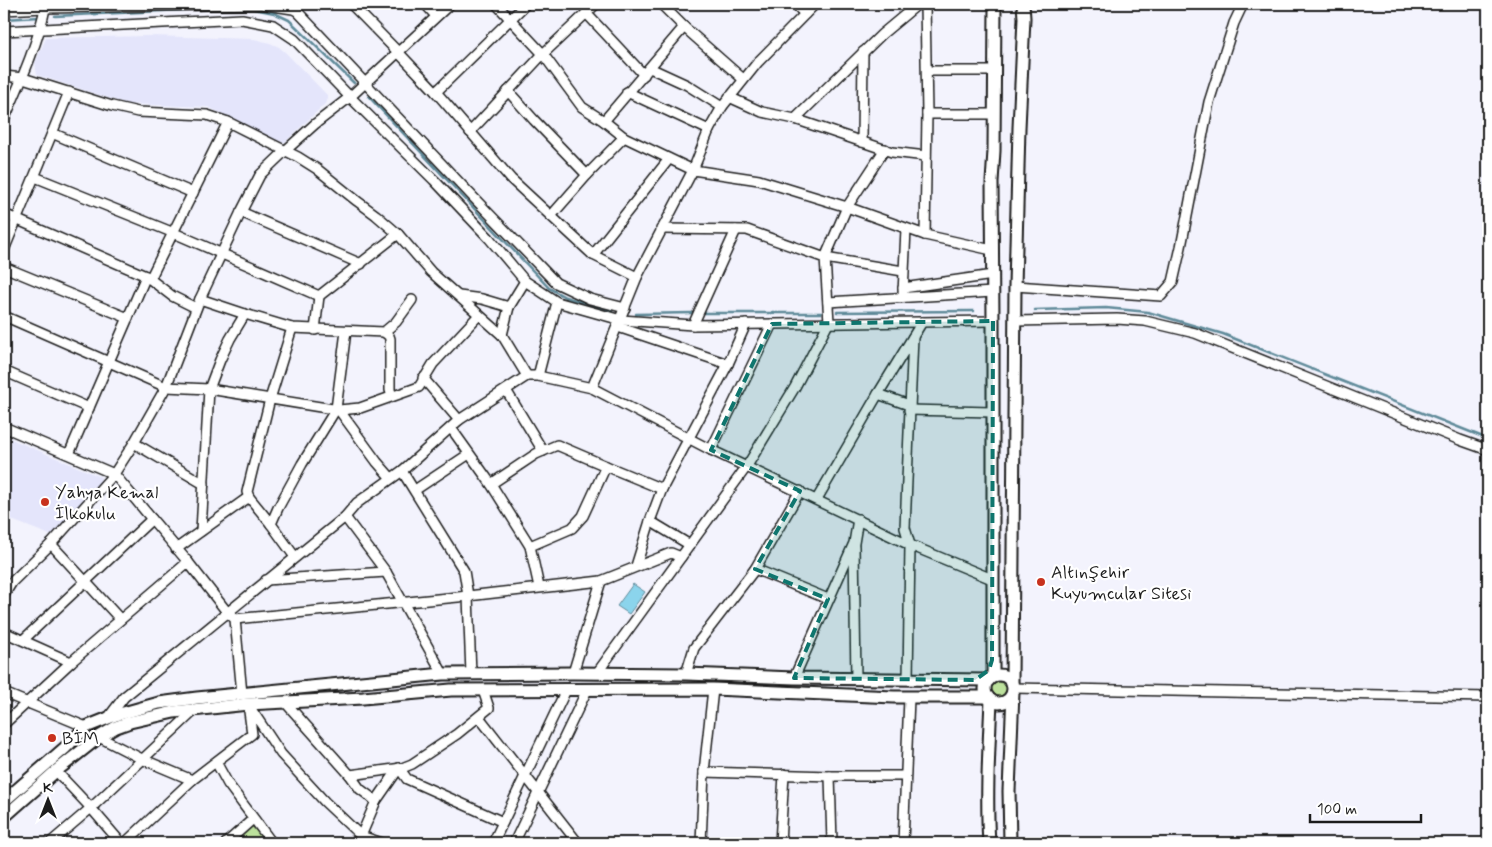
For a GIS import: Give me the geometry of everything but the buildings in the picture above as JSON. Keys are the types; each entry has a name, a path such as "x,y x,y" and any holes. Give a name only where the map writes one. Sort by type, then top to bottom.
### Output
{"main road":[{"path":"989,843 987,788 990,698 986,688 991,679 992,660 994,321 992,250 995,4"},
{"path":"1010,843 1009,791 1013,688 1015,286 1023,4"},
{"path":"975,680 989,670 992,660"},
{"path":"4,801 65,748 86,727 116,715 159,703 245,699 443,674 573,672 794,678 975,680 991,679 1002,675 1006,677 1013,688"},
{"path":"4,816 56,771 99,737 116,727 151,716 195,710 245,699 285,702 483,690 713,689 909,698 974,697 990,698 995,702 1004,702 1008,700 1013,688"},
{"path":"974,697 982,700 990,713"}],"street":[{"path":"4,10 46,6 103,5 260,4 293,6 556,283 590,299 625,308"},
{"path":"351,4 436,92 512,179 593,255 637,277"},
{"path":"425,4 436,16"},
{"path":"4,595 8,580 51,544 114,474 134,443 166,387 196,308 220,254 260,175 315,124 366,83 450,4"},
{"path":"496,4 543,54 582,107 624,137 693,170 759,180 847,206 925,235 992,250"},
{"path":"436,92 526,4"},
{"path":"470,132 543,54 596,4"},
{"path":"663,4 684,27 743,79"},
{"path":"795,4 805,14"},
{"path":"592,388 637,277 693,170 709,130 722,106 758,62 815,4"},
{"path":"795,119 882,34 918,4"},
{"path":"925,4 927,71 925,235"},
{"path":"1015,286 1161,296 1165,292 1173,282 1181,248 1209,102 1234,23 1243,4"},
{"path":"4,120 23,78 40,30 46,6"},
{"path":"586,14 647,71 687,85 722,106"},
{"path":"4,31 242,19 273,25 294,39 434,180 489,238 525,281 558,302 728,364"},
{"path":"604,121 684,27"},
{"path":"862,142 863,52"},
{"path":"927,71 995,71"},
{"path":"4,76 23,78 112,106 138,112 207,115 228,122 317,169 398,234 431,272 502,335 527,376"},
{"path":"508,91 587,175"},
{"path":"4,250 69,92"},
{"path":"627,92 709,130"},
{"path":"729,97 762,112 795,119 892,152 926,156"},
{"path":"927,114 994,114"},
{"path":"69,454 128,318 174,233 228,122"},
{"path":"52,133 193,193"},
{"path":"551,216 624,137"},
{"path":"596,673 747,466 795,387 829,322 825,258 847,206 885,149"},
{"path":"593,255 670,159"},
{"path":"35,177 174,233 319,296"},
{"path":"241,212 361,264"},
{"path":"4,214 148,278 172,296 196,308"},
{"path":"662,229 747,230 825,258 903,271"},
{"path":"903,293 906,229"},
{"path":"693,325 736,230"},
{"path":"315,330 319,296 398,234"},
{"path":"4,267 128,318"},
{"path":"828,302 903,293 993,275"},
{"path":"502,335 510,307 525,281"},
{"path":"903,293 993,292"},
{"path":"458,296 482,299 510,307"},
{"path":"200,299 292,328 384,332 390,339 390,390 392,396"},
{"path":"384,332 400,317 412,300"},
{"path":"538,376 558,302"},
{"path":"201,531 209,389 230,339 246,314"},
{"path":"4,316 166,387 209,389 338,410 360,408 419,387 433,364 479,315"},
{"path":"1015,321 1117,319 1145,321 1195,333 1488,450"},
{"path":"619,324 693,325 994,321"},
{"path":"817,499 922,322"},
{"path":"636,566 662,489 728,364 746,324"},
{"path":"712,450 772,324"},
{"path":"292,328 270,399 247,492 249,498 295,556"},
{"path":"271,524 302,464 338,410 346,331"},
{"path":"908,679 910,545 904,528 913,337"},
{"path":"4,371 89,408"},
{"path":"107,719 124,697 345,517 358,503 402,470 459,420 527,376 538,376 592,388 712,450 910,545 992,579"},
{"path":"423,378 459,420"},
{"path":"506,390 543,451"},
{"path":"878,394 909,407 992,412"},
{"path":"338,410 390,478"},
{"path":"4,427 114,474 188,562 227,612 235,618 468,596 601,581 671,553 681,557"},
{"path":"451,428 491,484 530,546 540,587"},
{"path":"134,443 204,484"},
{"path":"491,484 536,454 557,445 662,489"},
{"path":"415,490 469,454"},
{"path":"530,546 572,528 583,516 606,466"},
{"path":"402,470 464,571 468,596 471,674"},
{"path":"686,674 694,648 755,569 800,491"},
{"path":"176,549 249,498"},
{"path":"345,517 386,572 443,674"},
{"path":"856,679 854,543 858,519"},
{"path":"22,640 152,520"},
{"path":"650,521 690,545"},
{"path":"794,678 854,543"},
{"path":"51,544 120,619"},
{"path":"4,724 71,662 188,562"},
{"path":"755,569 828,599"},
{"path":"266,580 386,572"},
{"path":"573,672 601,581"},
{"path":"56,771 123,843 192,780 252,734 245,699 235,618"},
{"path":"4,632 71,662"},
{"path":"1013,688 1488,697"},
{"path":"701,843 704,772 713,689"},
{"path":"350,775 399,768 412,764 457,734 488,708 483,690"},
{"path":"493,843 566,690"},
{"path":"514,843 587,690"},
{"path":"4,693 86,727"},
{"path":"903,843 909,698"},
{"path":"245,699 280,754 325,802 361,836 382,843"},
{"path":"285,702 350,775 360,789 376,801"},
{"path":"50,843 91,808 195,710"},
{"path":"479,716 578,843"},
{"path":"99,737 142,760 192,780"},
{"path":"216,762 228,784 272,843"},
{"path":"361,836 376,801 399,768"},
{"path":"399,768 407,779 503,822"},
{"path":"704,772 905,776"},
{"path":"780,843 784,774"},
{"path":"830,776 832,843"},
{"path":"226,843 253,819"}],"highlighted area":[{"path":"993,321 992,660 989,670 975,680 794,678 828,599 755,569 800,491 711,450 772,324"}],"shaded area":[{"path":"149,36 254,39 270,43 286,53 327,95 327,102 285,142 280,142 208,107 127,104 37,75 35,63 46,38"},
{"name":"Yahya Kemal İlkokulu","path":"4,436 101,477 100,486 55,534 50,535 4,517"}],"green space":[{"path":"1000,679 1007,682 1010,689 1007,696 1000,699 993,696 990,689 993,682"},
{"path":"252,826 266,843 233,843"}],"water":[{"path":"633,584 645,592 629,614 617,606"}],"waterway":[{"path":"249,8 274,13 289,20 354,83"},
{"path":"55,16 183,10"},
{"path":"4,19 40,17"},
{"path":"369,97 549,288 565,297 612,311"},
{"path":"1035,310 1106,308 1148,312 1223,334 1488,439"},
{"path":"837,312 974,311"},
{"path":"636,314 692,313"},
{"path":"705,313 821,313"}],"place":[{"name":"Yahya Kemal İlkokulu","path":"45,502"},
{"name":"Altınşehir Kuyumcular Sitesi","path":"1041,582"},
{"name":"BİM","path":"52,738"}]}
